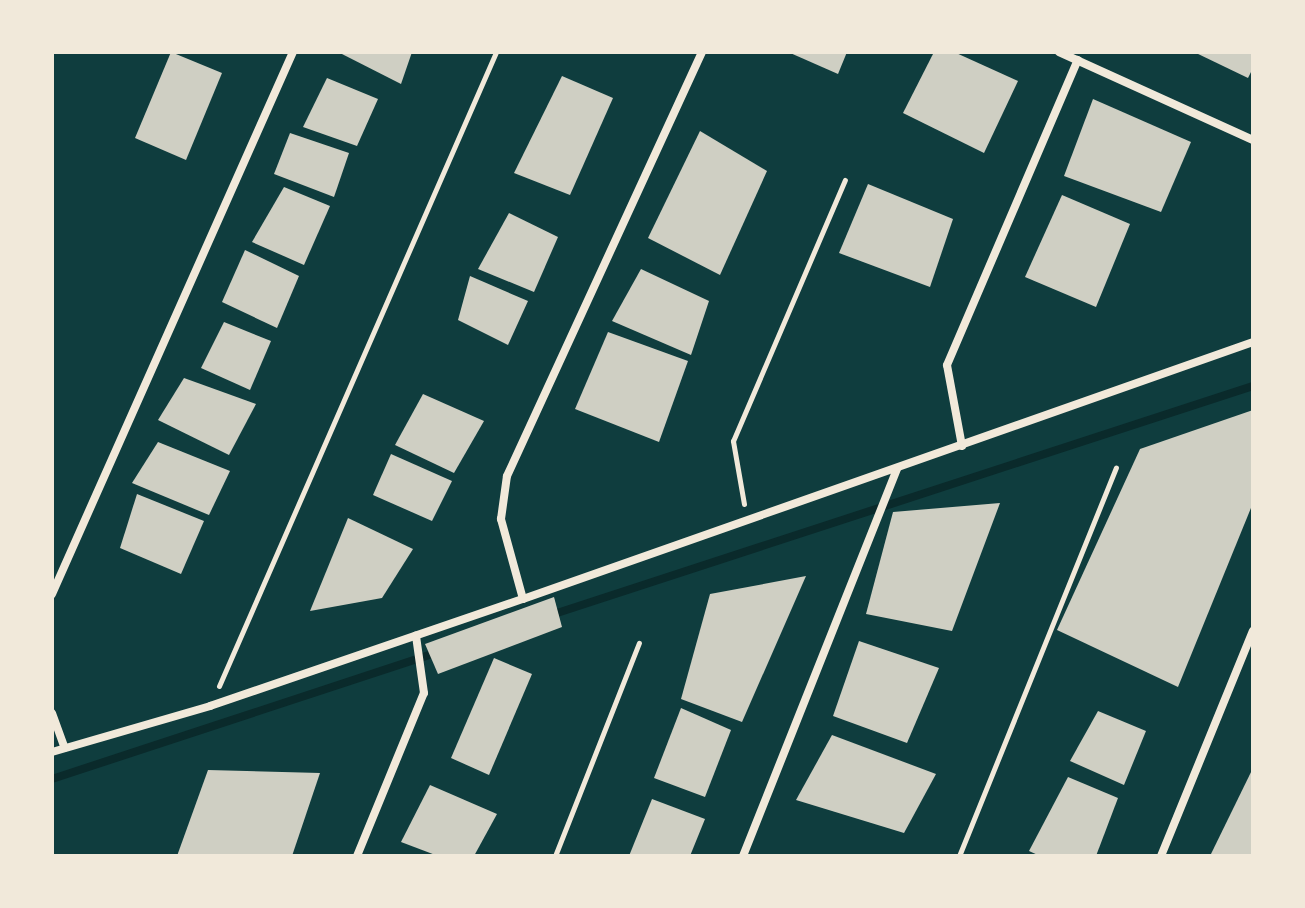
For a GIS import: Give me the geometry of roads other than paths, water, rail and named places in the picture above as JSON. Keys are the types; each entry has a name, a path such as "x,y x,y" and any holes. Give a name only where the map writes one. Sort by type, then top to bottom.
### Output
{"street":[{"path":"52,594 293,52"},
{"path":"523,599 501,519 507,476 702,52"},
{"path":"1059,52 1253,140"},
{"path":"962,446 947,365 1078,60"},
{"path":"52,752 210,706 416,636 1253,342"},
{"path":"743,856 897,469"},
{"path":"1161,856 1253,631"},
{"path":"357,856 424,693 416,636"},
{"path":"52,713 65,748"}],"waterway":[{"path":"551,615 1253,386"},
{"path":"52,779 439,652"}]}
